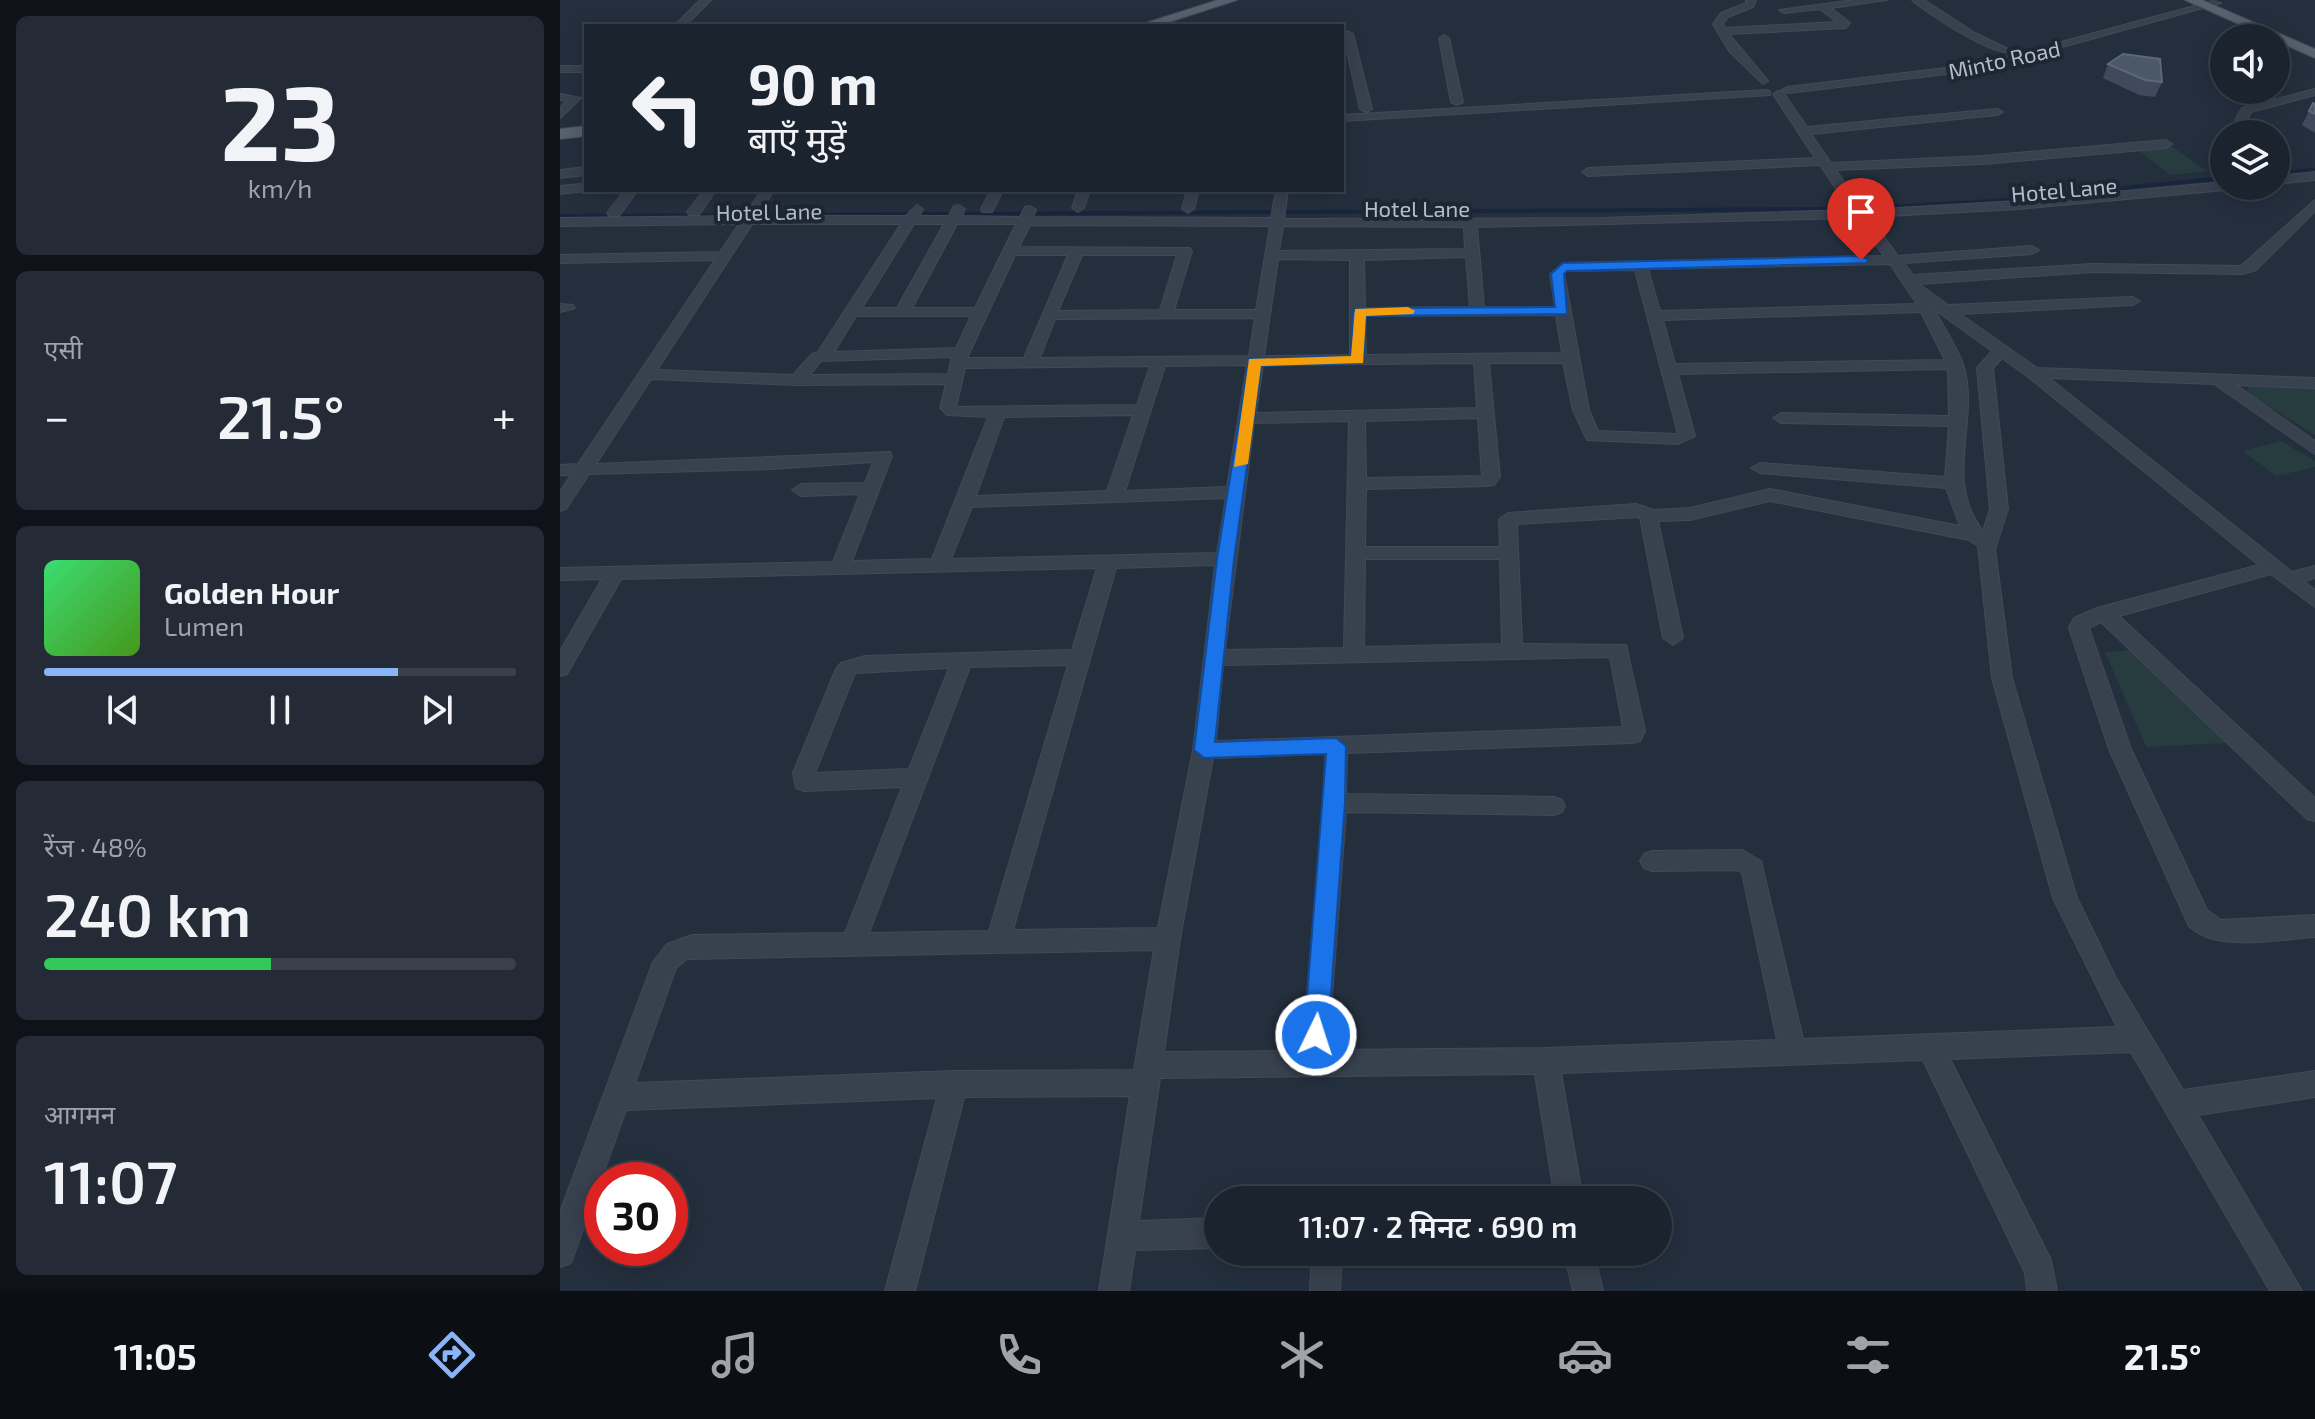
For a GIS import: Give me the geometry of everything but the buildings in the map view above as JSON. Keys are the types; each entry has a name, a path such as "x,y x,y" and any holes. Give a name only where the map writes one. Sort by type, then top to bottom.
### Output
{"main road":[{"path":"1150,24 1231,0"},
{"path":"2191,0 2210,3 2315,46"},
{"path":"2210,3 2315,54"},
{"path":"560,131 584,128"}],"street":[{"path":"681,24 706,0"},
{"path":"1751,0 1750,5 1724,15 1718,24 1721,31 1772,87 1913,285 1955,364 1959,394 1954,421 1953,483 1964,518 1981,542 2002,678 2019,748 2065,898 2138,1039 2287,1291"},
{"path":"1784,10 1882,0"},
{"path":"1917,0 1971,35 2007,51"},
{"name":"Minto Road","path":"1344,110 1772,87 1943,64 2007,51 2191,0"},
{"name":"Minto Road","path":"1344,118 1772,87 1980,67 2099,38 2210,3"},
{"path":"1721,31 1846,25 1823,7"},
{"path":"2083,31 2099,38"},
{"path":"1348,34 1347,49 1366,109"},
{"path":"1444,38 1457,102"},
{"path":"560,69 584,69"},
{"path":"2241,120 2246,110 2315,92"},
{"path":"560,97 575,98 560,115"},
{"path":"1803,131 1997,112"},
{"path":"1588,172 1983,160 2166,144"},
{"path":"2290,169 2315,166"},
{"path":"560,174 584,171"},
{"name":"Hotel Lane","path":"1857,210 2210,175"},
{"path":"2290,179 2315,176"},
{"path":"2176,179 2192,190"},
{"path":"560,190 582,188"},
{"name":"Hotel Lane","path":"1614,206 1857,210 2029,206 2210,188"},
{"path":"614,213 630,192"},
{"path":"694,212 709,192"},
{"path":"560,505 767,192"},
{"path":"823,357 912,212 921,192"},
{"path":"987,209 996,192"},
{"path":"1078,208 1083,192"},
{"path":"1166,314 1185,251 1193,192"},
{"path":"1913,285 2092,268 2184,266 2243,270 2251,267 2315,204"},
{"path":"560,222 912,212 1027,216 1192,215 1280,206 1470,221 1857,210"},
{"path":"1114,1291 1168,939 1204,750 1225,559 1280,206"},
{"name":"Hotel Lane","path":"1280,206 1376,208"},
{"path":"956,214 987,209 1027,216 1078,208 1192,215"},
{"name":"Hotel Lane","path":"560,213 694,212 750,215"},
{"path":"902,312 956,214"},
{"path":"1027,216 958,365 950,411 1144,410"},
{"path":"1470,221 1477,310"},
{"path":"1640,264 1687,436 1678,439 1598,437 1587,432 1585,426 1570,358 1558,269 1640,264 1893,260 2032,250"},
{"path":"1010,251 1185,251"},
{"path":"1030,363 1077,251"},
{"path":"1270,255 1473,253"},
{"path":"560,259 723,256"},
{"path":"1357,256 1360,312 1358,360"},
{"path":"1913,285 2033,373 2315,600"},
{"path":"1945,310 2133,301"},
{"path":"1655,316 1924,308"},
{"path":"1360,312 1562,311"},
{"path":"851,312 981,312"},
{"path":"1049,315 1261,314"},
{"path":"1981,542 1999,509 1985,368 1991,358 2003,350"},
{"path":"797,380 811,360 823,357 958,365"},
{"path":"647,374 797,380 958,365 1570,358"},
{"path":"1357,484 1488,481 1491,477 1481,359"},
{"path":"1114,497 1159,362"},
{"path":"1670,369 1955,364"},
{"path":"2033,373 2315,383"},
{"path":"2217,379 2315,449"},
{"path":"939,566 998,412"},
{"path":"1247,418 1484,413"},
{"path":"1354,652 1357,416"},
{"path":"1781,418 1954,421"},
{"path":"560,470 771,464 884,456 840,568"},
{"path":"1760,468 1953,483"},
{"path":"801,490 873,488"},
{"path":"965,502 1235,492"},
{"path":"1648,516 1690,514 1770,495 1981,542"},
{"path":"1512,651 1509,518 1644,511 1648,516 1673,638"},
{"path":"1354,553 1509,553"},
{"path":"560,574 1225,559"},
{"path":"998,941 1108,562"},
{"path":"2315,572 2283,573 2104,613 2081,623 2079,628 2120,749 2198,918 2208,928 2221,931 2315,926"},
{"path":"560,669 615,573"},
{"path":"2104,613 2315,812"},
{"path":"1204,750 1632,735 1634,731 1619,650 1354,652 1215,658"},
{"path":"917,778 810,784 802,778 848,668 865,663 963,658 1081,657"},
{"path":"853,943 963,658"},
{"path":"1314,1064 1335,803 1336,746"},
{"path":"1335,803 1554,806"},
{"path":"1652,861 1742,860 1753,868 1792,1050"},
{"path":"560,1252 666,962 673,952 695,946 1168,939"},
{"path":"616,1097 954,1084 1314,1064 1546,1061 2138,1039"},
{"path":"1930,1046 2040,1271 2042,1291"},
{"path":"1546,1061 1567,1186"},
{"path":"900,1291 954,1084"},
{"path":"2178,1104 2315,1084"},
{"path":"1122,1236 1204,1233"},
{"path":"1325,1291 1326,1266"},
{"path":"1582,1266 1588,1291"}],"green space":[{"path":"2171,146 2207,171 2171,175 2136,149"},
{"path":"2249,385 2315,388 2315,435 2247,393"},
{"path":"2281,441 2315,461 2315,467 2276,476 2243,451"},
{"path":"2131,650 2227,743 2146,747 2105,652"}],"waterway":[{"path":"2290,172 2315,170"},
{"path":"1867,208 1993,201 2210,179"},
{"path":"560,216 1830,209"}],"slow traffic":[{"path":"1240,464 1254,362 1358,360 1360,312 1408,311"}],"route":[{"path":"1316,1035 1335,803 1336,746 1204,750 1225,559 1254,362 1358,360 1360,312 1562,311 1557,274 1558,269 1563,267 1861,260"}]}
